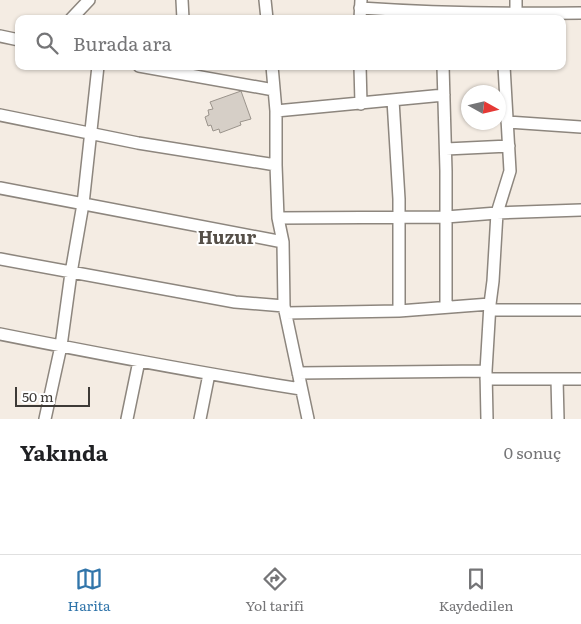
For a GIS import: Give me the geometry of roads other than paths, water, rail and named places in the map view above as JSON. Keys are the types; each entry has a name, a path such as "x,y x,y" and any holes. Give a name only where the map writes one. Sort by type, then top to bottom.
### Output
{"street":[{"path":"75,15 89,0"},
{"path":"182,0 183,15"},
{"path":"264,0 266,15"},
{"path":"516,0 516,14"},
{"path":"360,9 446,15"},
{"path":"508,15 581,13"},
{"path":"0,36 15,39"},
{"path":"45,419 61,346 83,204 98,70"},
{"path":"185,70 274,90"},
{"path":"272,70 276,111 278,218 283,242 285,310 308,419"},
{"path":"360,70 360,104"},
{"path":"443,70 446,149 446,307"},
{"path":"487,419 486,375 497,213 510,171 504,70"},
{"path":"276,111 444,95"},
{"path":"393,100 398,176 399,311"},
{"path":"0,115 148,145 276,165"},
{"path":"507,122 581,127"},
{"path":"446,149 508,146"},
{"path":"0,188 283,242"},
{"path":"278,218 446,217 581,210"},
{"path":"0,259 285,310 399,311 446,307 581,310"},
{"path":"0,334 209,374 301,388"},
{"path":"127,419 139,361"},
{"path":"298,373 486,375 581,379"},
{"path":"200,419 209,374"},
{"path":"557,379 558,419"}],"district":[{"name":"Huzur","path":"227,236"}]}
